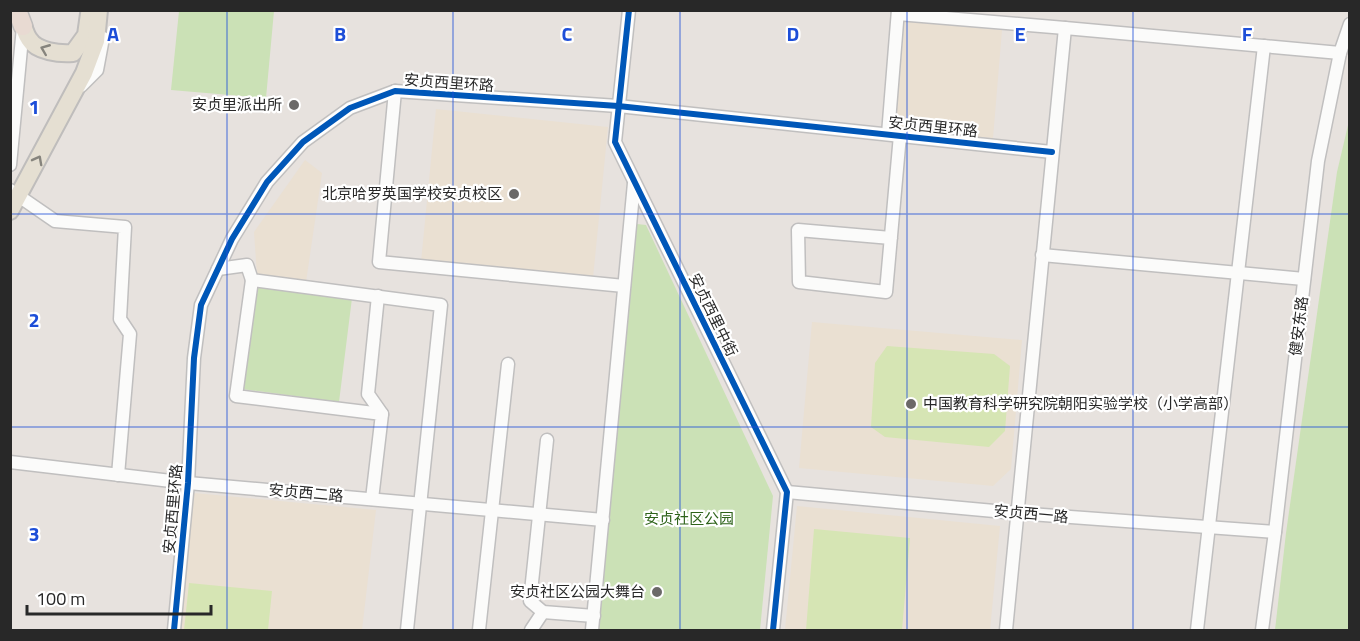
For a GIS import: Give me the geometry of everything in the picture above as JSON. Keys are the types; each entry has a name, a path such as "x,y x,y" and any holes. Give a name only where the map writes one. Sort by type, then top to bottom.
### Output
{"main road":[{"path":"21,16 30,42 44,50 58,54 73,53 86,35 90,10"},
{"path":"13,200 74,93 96,41 99,10"}],"street":[{"path":"74,93 97,70 105,33 107,10"},
{"name":"安贞西里中街","path":"629,10 615,142 787,492"},
{"path":"891,238 798,230 799,282 886,292 891,238 898,13 1340,53"},
{"path":"10,165 21,16"},
{"name":"健安东路","path":"1262,630 1318,161 1340,53 1350,24"},
{"path":"1006,630 1065,28"},
{"path":"1197,630 1264,46"},
{"path":"395,91 379,262 624,286"},
{"name":"安贞西里环路","path":"174,630 188,483 194,358 201,305 232,239 267,182 303,142 350,108 395,91 618,106 1052,152"},
{"path":"592,630 634,182"},
{"path":"13,200 55,222 125,227 120,319 130,334 118,475"},
{"path":"1042,255 1305,279"},
{"path":"218,269 247,265 252,280 236,396 382,414"},
{"path":"252,280 441,305 407,630"},
{"path":"372,499 382,414 368,394 378,296"},
{"path":"479,630 508,364"},
{"path":"548,440 530,601 543,612 594,616"},
{"name":"安贞西二路","path":"10,462 188,483 603,520"},
{"path":"773,630 787,492"},
{"name":"安贞西一路","path":"787,492 1017,513 1275,532"},
{"path":"531,630 543,612"}],"shaded area":[{"path":"905,21 1002,30 993,138 895,130"},
{"name":"北京哈罗英国学校安贞校区","path":"436,109 608,127 593,278 421,262"},
{"path":"305,160 322,173 306,282 257,275 254,232"},
{"name":"中国教育科学研究院朝阳实验学校（小学高部）","path":"812,322 1022,340 1011,469 993,486 799,468"},
{"path":"194,493 376,510 362,630 181,630"},
{"path":"797,506 1000,526 990,630 785,630"}],"green space":[{"path":"179,11 274,11 266,98 171,90"},
{"path":"1349,121 1349,630 1275,630 1286,533 1337,172"},
{"name":"安贞社区公园","path":"637,224 646,225 773,496 760,630 597,630 633,232"},
{"path":"256,285 352,298 339,402 242,389"},
{"path":"887,346 994,354 1010,366 1005,431 989,447 885,437 871,427 875,363"},
{"path":"814,529 910,538 902,630 806,630"},
{"path":"189,583 272,591 268,630 184,630"}],"cycle path":[{"path":"629,10 615,142 787,492 773,630"},
{"path":"174,630 188,483 194,358 201,305 232,239 267,182 303,142 350,108 395,91 618,106 1052,152"}],"place":[{"name":"安贞里派出所","path":"294,105"},
{"name":"北京哈罗英国学校安贞校区","path":"514,194"},
{"name":"中国教育科学研究院朝阳实验学校（小学高部）","path":"911,404"},
{"name":"安贞社区公园大舞台","path":"657,592"}]}
